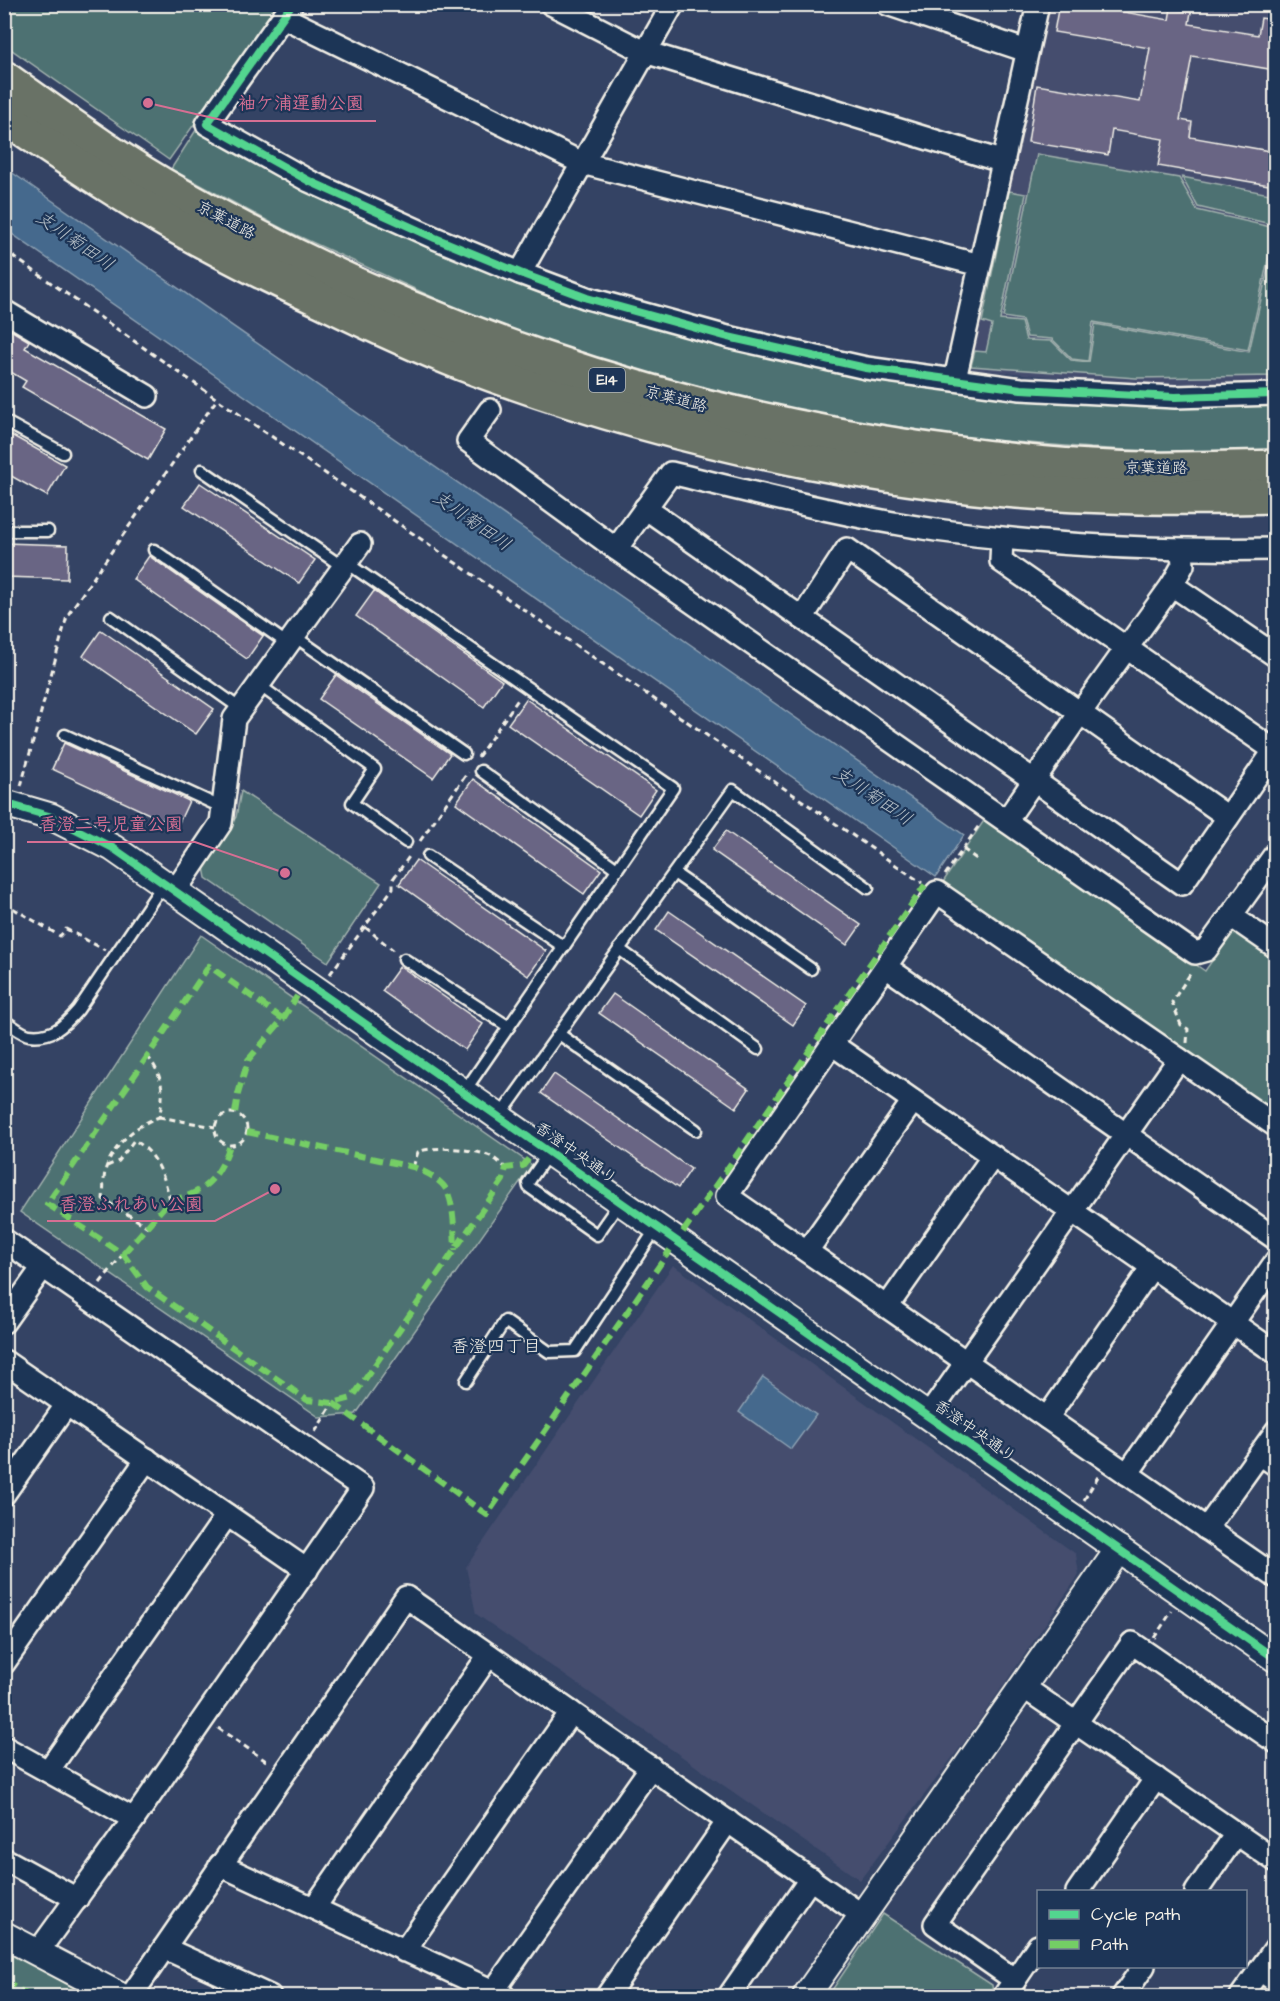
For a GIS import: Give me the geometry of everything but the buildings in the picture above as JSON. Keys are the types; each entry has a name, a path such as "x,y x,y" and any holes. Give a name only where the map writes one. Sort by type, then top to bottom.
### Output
{"highway":[{"name":"京葉道路","path":"4,78 108,151 177,194 329,273 483,339 632,387 778,425 942,452 1112,468 1275,467"},
{"name":"京葉道路","path":"4,116 122,193 220,250 375,326 463,364 559,397 701,438 804,461 895,476 961,485 1099,495 1275,496"}],"street":[{"path":"551,4 645,52 1004,162"},
{"path":"520,273 673,4"},
{"path":"887,4 1028,51"},
{"path":"955,379 1038,4"},
{"path":"980,265 582,163 287,11 207,124 309,181 520,273 587,298 728,337 866,368 1021,389 1175,397 1275,394"},
{"path":"4,311 147,396"},
{"path":"490,410 468,441 616,549 1195,953 1206,950 1275,852"},
{"path":"616,549 670,473 865,518 1002,539 1182,551 1275,549"},
{"path":"645,508 1182,884 1275,749 1126,649 1001,561 1002,539"},
{"path":"169,887 221,823 234,719 360,544"},
{"path":"802,618 847,549 1228,817"},
{"path":"998,816 1034,780 1172,585 1183,565 1182,551"},
{"path":"1172,585 1275,656"},
{"name":"香澄中央通り","path":"12,798 113,848 929,1415 1275,1659"},
{"path":"1275,1126 936,891 727,1196 1275,1577"},
{"path":"1231,916 1275,947"},
{"path":"886,967 1275,1239"},
{"path":"832,1045 1275,1353"},
{"path":"929,1415 1179,1059"},
{"path":"807,1251 913,1101"},
{"path":"887,1307 993,1156"},
{"path":"4,1240 363,1488 134,1819 38,1953"},
{"path":"1127,1474 1275,1261"},
{"path":"4,1322 43,1267"},
{"path":"1047,1418 1152,1267"},
{"path":"4,1361 307,1570"},
{"path":"4,1494 67,1404"},
{"path":"1206,1529 1268,1459 1275,1431"},
{"path":"4,1663 147,1459"},
{"path":"48,1771 227,1515"},
{"path":"806,1996 1119,1549"},
{"path":"131,1996 406,1597 862,1915"},
{"path":"1037,1947 1009,1988 935,1924 1132,1642 1275,1742"},
{"path":"314,1908 489,1655"},
{"path":"1022,1686 1275,1861"},
{"path":"404,1951 571,1712"},
{"path":"4,1747 134,1819"},
{"path":"220,1865 496,1995 651,1767"},
{"path":"1078,1890 1156,1778"},
{"path":"607,1996 728,1821"},
{"path":"1197,1890 1236,1834"},
{"path":"4,1859 77,1899"},
{"path":"729,1996 811,1878"},
{"path":"4,1935 120,1996"},
{"path":"1241,1996 1268,1975 1275,1947"},
{"path":"164,1948 270,1996"},
{"path":"1123,1996 1142,1968"}],"lane":[{"path":"4,421 63,453"},
{"path":"202,470 673,788 464,1092"},
{"path":"4,529 8,531 48,531"},
{"path":"153,550 464,754"},
{"path":"111,617 242,710"},
{"path":"259,685 375,770 352,803 406,842"},
{"path":"65,735 223,808"},
{"path":"481,771 617,869"},
{"path":"500,1116 733,790 868,888"},
{"path":"428,856 564,947"},
{"path":"674,873 811,969"},
{"path":"4,1020 28,1035 54,1033 68,1022 115,955 169,887"},
{"path":"620,949 758,1049"},
{"path":"404,959 509,1027"},
{"path":"559,1034 696,1130"},
{"path":"550,1151 528,1183 529,1187 597,1235 620,1202"},
{"path":"466,1381 505,1321 549,1352 575,1351 657,1227"}],"path":[{"path":"4,250 217,399 936,891 963,849 998,816"},
{"path":"12,798 67,616 217,399"},
{"path":"328,978 393,888 393,879 526,687"},
{"path":"963,849 978,860"},
{"path":"4,903 60,936 66,929 115,955"},
{"path":"365,927 404,959"},
{"path":"1179,1059 1187,1043 1188,1029 1181,1025 1172,1002 1195,967"},
{"path":"147,1056 158,1070 163,1084 159,1117"},
{"path":"231,1112 244,1118 247,1128 244,1137 236,1144 230,1145 220,1141 214,1127 218,1118 231,1112"},
{"path":"148,1227 103,1199 106,1166 135,1128 159,1117 214,1127"},
{"path":"106,1166 119,1161 134,1140 145,1147 164,1174 170,1200"},
{"path":"413,1167 418,1152 424,1149 443,1149 481,1153 492,1157 506,1168"},
{"path":"89,1298 123,1254"},
{"path":"305,1448 333,1403"},
{"path":"1082,1503 1108,1461"},
{"path":"1145,1652 1176,1604"},
{"path":"204,1718 284,1773"}],"shaded area":[{"path":"1047,5 1275,5 1275,383 1137,384 967,369"},
{"path":"673,1265 1076,1554 1079,1575 968,1737 860,1880 476,1614 466,1567"}],"green space":[{"path":"5,4 278,5 169,160 5,45"},
{"path":"198,127 418,239 870,378 1275,401 1275,450 1203,454 978,439 797,411 610,363 494,325 283,229 171,169"},
{"path":"1037,154 1179,178 1197,210 1275,228 1248,350 1093,322 1088,361 1072,359 1052,339 1027,337 1022,320 1003,317"},
{"path":"1182,177 1275,195 1275,225 1198,207"},
{"path":"1009,191 1026,194 1000,320 1021,322 1026,340 1052,341 1071,360 1089,362 1095,324 1249,352 1275,238 1275,376 1136,378 971,366 975,351 986,352 992,325 982,322"},
{"path":"241,791 381,883 328,962 206,878 204,867 236,817"},
{"path":"985,819 1205,971 1232,932 1240,932 1275,956 1275,1119 941,885"},
{"path":"201,935 532,1165 356,1414 319,1417 20,1212"},
{"path":"883,1914 992,1985 993,1993 990,1996 828,1996"},
{"path":"4,1949 96,1996 5,1996"}],"water":[{"name":"支川菊田川","path":"4,167 964,835 936,877 5,229"},
{"path":"763,1377 816,1415 791,1449 739,1412"}],"marked path":[{"path":"683,1232 925,885"},
{"path":"283,1019 209,966 47,1204 123,1254 147,1287 307,1400 333,1403 352,1398 503,1180 506,1168 523,1166 529,1158"},
{"path":"235,1113 248,1060 283,1019 297,996"},
{"path":"247,1132 413,1167 428,1174 442,1184 449,1197 453,1215 455,1250"},
{"path":"123,1254 170,1200 192,1194 216,1175 230,1145"},
{"path":"333,1403 487,1515 670,1250"},
{"path":"4,1981 30,1996"}],"cycle path":[{"path":"292,4 207,124 309,181 435,238 520,273 587,298 728,337 866,368 1021,389 1175,397 1276,394"},
{"path":"4,803 52,817 113,848 1276,1659"}],"place":[{"name":"袖ケ浦運動公園","path":"148,103"},
{"name":"香澄二号児童公園","path":"285,873"},
{"name":"香澄ふれあい公園","path":"275,1189"}],"district":[{"name":"香澄四丁目","path":"496,1346"}]}
